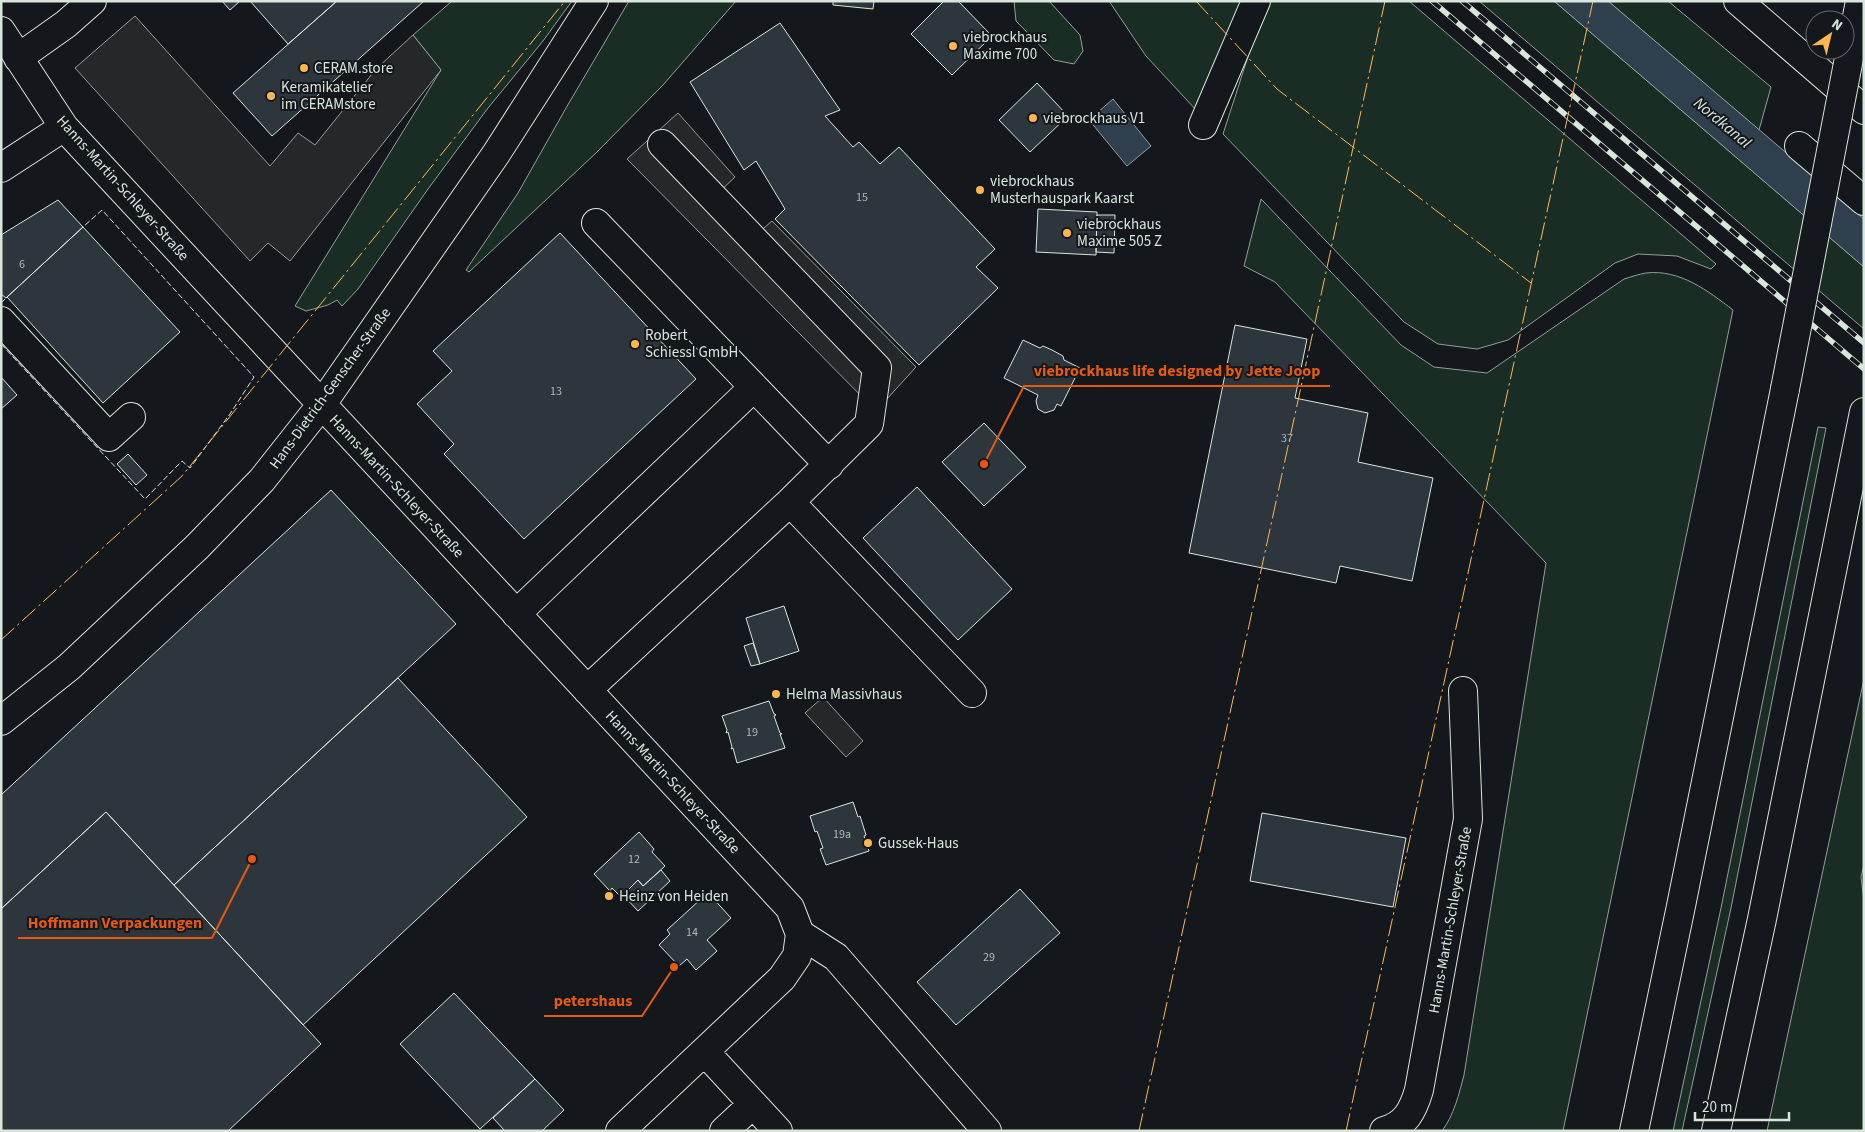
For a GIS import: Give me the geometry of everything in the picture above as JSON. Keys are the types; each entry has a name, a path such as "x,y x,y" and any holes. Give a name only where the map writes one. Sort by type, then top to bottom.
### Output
{"main road":[{"path":"18,58 66,24 92,1"},
{"name":"Hans-Dietrich-Genscher-Straße","path":"1,720 69,666 197,547 262,480 322,404 496,154 594,1"},
{"path":"1203,125 1256,1"},
{"path":"1738,1 1864,110"},
{"path":"1634,1131 1785,389 1857,14"},
{"name":"Hanns-Martin-Schleyer-Straße","path":"1,31 64,127 790,908 800,934"},
{"path":"1,168 64,127"},
{"path":"587,690 790,502 869,424 877,368 662,144"},
{"path":"1799,146 1864,201"},
{"path":"596,223 828,465"},
{"path":"1,321 109,437 132,417"},
{"path":"516,614 754,387"},
{"path":"1716,1131 1762,920 1864,412"},
{"path":"790,502 972,693"},
{"name":"Hanns-Martin-Schleyer-Straße","path":"1384,1131 1404,1121 1414,1107 1420,1090 1468,819 1463,691"},
{"path":"620,1131 782,978 797,956 800,934 836,958 986,1131"},
{"path":"705,1052 778,1131"},
{"path":"724,1131 753,1104"}],"green space":[{"path":"452,1 572,1 543,41 488,108 358,289 342,306 337,300 328,305 306,311 295,306 441,70 413,35"},
{"path":"629,1 736,1 663,85 596,153 469,272 466,270 518,193"},
{"path":"1014,1 1049,1 1080,35 1083,51 1074,64 1054,60 1016,21"},
{"path":"1109,1 1245,1 1197,111 1146,56"},
{"path":"1266,1 1409,1 1716,264 1711,269 1677,256 1638,254 1615,263 1508,340 1477,349 1438,344 1404,322 1223,134"},
{"path":"1479,1 1554,1 1864,267 1864,329"},
{"path":"1608,1 1668,1 1771,87 1759,130"},
{"path":"1261,199 1401,345 1434,367 1487,373 1624,279 1643,273 1670,274 1682,278 1703,289 1733,310 1563,1131 1442,1131 1453,1111 1464,1075 1546,563 1275,282 1244,266"},
{"path":"1818,427 1826,428 1731,908 1682,1131 1673,1131 1721,908"},
{"path":"1864,679 1864,865 1861,877 1864,901 1864,1131 1767,1131"}],"shaded area":[{"path":"135,16 270,166 298,133 315,145 376,69 413,35 441,70 290,261 268,243 250,261 75,68"},
{"path":"678,113 735,177 717,194 757,234 772,221 916,367 876,411 627,159"},
{"path":"823,697 863,741 846,757 805,713"}],"water":[{"name":"Nordkanal","path":"1554,1 1608,1 1864,219 1864,267"},
{"path":"1113,99 1151,146 1127,166 1089,120"}],"building":[{"path":"222,1 240,1 230,10"},
{"path":"250,1 337,1 288,44"},
{"name":"CERAM.store","path":"337,1 424,1 272,136 233,93"},
{"path":"833,1 874,1 873,9 833,5"},
{"name":"viebrockhaus Maxime 700","path":"944,1 958,1 992,36 952,75 911,34"},
{"path":"780,23 840,110 825,116 853,147 859,142 880,164 899,147 995,249 976,267 998,288 919,365 775,219 785,209 756,161 744,170 690,82"},
{"name":"viebrockhaus V1","path":"1037,83 1068,116 1030,152 999,120"},
{"path":"58,200 83,227 6,298 1,294 1,235"},
{"name":"viebrockhaus Maxime 505 Z","path":"1038,209 1097,212 1096,255 1036,252"},
{"path":"1097,215 1115,215 1114,253 1096,252"},
{"path":"83,227 180,332 103,403 7,297"},
{"path":"560,233 696,379 524,539 444,454 454,444 417,404 452,371 433,351"},
{"path":"1235,325 1307,339 1295,398 1368,413 1358,462 1433,478 1412,581 1340,566 1336,583 1189,553"},
{"path":"1023,340 1040,348 1043,346 1052,350 1063,356 1064,360 1080,368 1061,406 1057,404 1054,410 1045,413 1038,409 1036,401 1038,395 1004,378"},
{"path":"1,377 17,395 1,409"},
{"path":"984,423 1026,467 984,506 942,462"},
{"path":"128,454 147,475 136,485 117,464"},
{"path":"917,487 1012,589 958,640 863,538"},
{"path":"331,490 456,624 174,885 106,812 1,909 1,795"},
{"path":"784,606 799,651 760,664 746,618"},
{"path":"753,643 760,664 751,666 744,646"},
{"path":"398,678 527,817 303,1025 174,885"},
{"path":"769,701 776,715 774,716 782,734 780,734 785,748 737,763 722,716"},
{"path":"853,802 858,817 860,816 869,851 826,865 820,849 823,848 810,816"},
{"path":"106,812 321,1044 228,1131 1,1131 1,909"},
{"path":"1262,813 1406,838 1393,907 1250,881"},
{"path":"639,832 654,849 652,852 665,866 643,886 638,880 621,897 612,888 610,891 594,874"},
{"path":"661,870 670,881 638,911 623,895 638,880 643,886"},
{"path":"1020,889 1060,933 956,1025 917,982"},
{"path":"711,896 731,918 707,940 717,951 696,970 687,959 679,966 659,945 670,934 667,930 702,898 705,901"},
{"path":"454,993 535,1079 480,1129 400,1044"},
{"path":"535,1079 564,1110 542,1131 505,1131 493,1118"}],"railway":[{"path":"1432,1 1864,369"},
{"path":"1462,1 1864,343"}],"fence":[{"path":"1,344 145,499 182,461 190,468 230,414 254,377 102,210 83,227"},
{"path":"1,303 6,298"}],"power":[{"path":"1,640 182,476 565,1"},
{"path":"1196,1 1277,89 1531,283"},
{"path":"1139,1131 1385,1"},
{"path":"1346,1131 1593,1"}],"place":[{"name":"viebrockhaus Maxime 700","path":"953,46"},
{"name":"CERAM.store","path":"304,68"},
{"name":"Keramikatelier im CERAMstore","path":"271,96"},
{"name":"viebrockhaus V1","path":"1033,118"},
{"name":"viebrockhaus Musterhauspark Kaarst","path":"980,190"},
{"name":"viebrockhaus Maxime 505 Z","path":"1067,233"},
{"name":"Robert Schiessl GmbH","path":"635,344"},
{"name":"viebrockhaus life designed by Jette Joop","path":"984,464"},
{"name":"Helma Massivhaus","path":"776,694"},
{"name":"Gussek-Haus","path":"868,843"},
{"name":"Hoffmann Verpackungen","path":"252,859"},
{"name":"Heinz von Heiden","path":"609,896"},
{"name":"petershaus","path":"674,967"}]}
